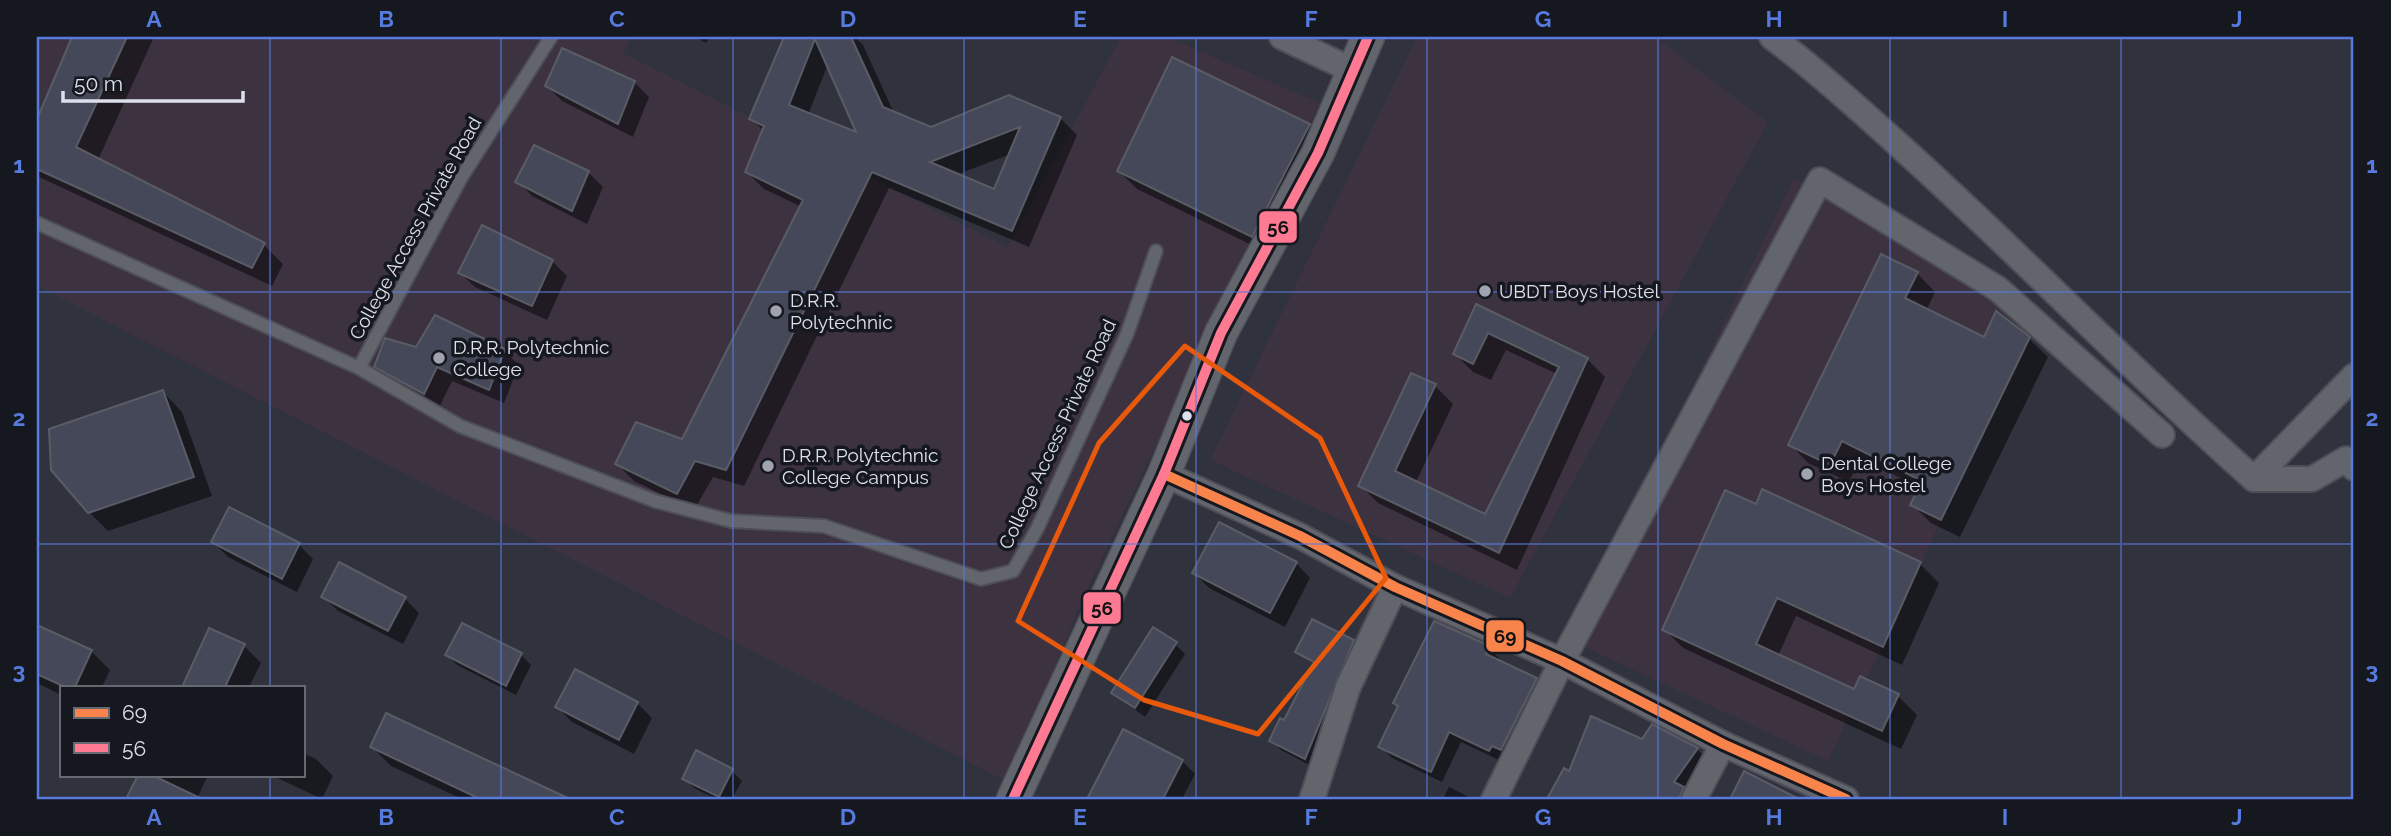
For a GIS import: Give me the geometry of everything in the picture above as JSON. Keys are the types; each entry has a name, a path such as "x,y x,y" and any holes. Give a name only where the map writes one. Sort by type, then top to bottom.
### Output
{"street":[{"path":"1282,37 1354,71"},
{"path":"1013,799 1164,474 1221,333 1318,153 1368,37"},
{"path":"1772,37 1807,63 2000,236 2200,431 2254,479 2312,479 2346,459 2354,468"},
{"path":"1494,799 1562,661 1820,180 1998,289 2162,435"},
{"path":"2254,479 2354,376"},
{"path":"1164,474 1300,536 1395,587 1562,661 1723,744 1846,799"},
{"path":"1312,799 1348,687 1395,587"},
{"path":"1694,799 1723,744"}],"lane":[{"name":"College Access Private Road","path":"359,368 461,178 551,37"},
{"name":"College Access Private Road","path":"37,222 359,368 460,426 655,500 731,521 824,526 981,579 1013,570 1037,529 1127,334 1156,251"}],"highlighted area":[{"path":"1185,346 1320,438 1386,578 1258,734 1144,700 1018,621 1099,443"}],"shaded area":[{"name":"D.R.R. Polytechnic College Campus","path":"37,37 631,37 623,53 1008,247 1121,37 1167,37 1320,103 1082,600 1008,782 37,286"},
{"name":"UBDT Boys Hostel","path":"1417,37 1655,37 1768,122 1510,598 1210,460"},
{"name":"Dental College Boys Hostel","path":"1794,178 2041,308 1828,761 1570,640"}],"building":[{"path":"72,37 127,37 76,147 265,243 252,268 37,169 37,119"},
{"path":"784,37 851,37 883,107 931,127 1009,95 1061,117 1012,231 872,172 726,470 695,461 677,494 615,464 636,422 682,439 803,200 745,172 764,126 749,119","holes":["815,39 856,132 789,105","1020,127 994,189 930,162"]},
{"path":"562,48 635,81 618,124 545,86"},
{"path":"1172,57 1310,124 1252,237 1117,171"},
{"path":"534,145 589,171 572,211 515,182"},
{"path":"482,225 553,260 532,306 458,273"},
{"path":"1881,254 1918,272 1905,298 1984,337 1996,311 2030,337 1941,520 1910,505 1922,481 1842,441 1830,465 1788,445"},
{"path":"1476,304 1588,358 1499,553 1358,486 1411,373 1436,384 1395,471 1485,514 1559,367 1488,333 1473,364 1453,354"},
{"name":"D.R.R. Polytechnic College","path":"435,315 505,349 489,390 437,367 424,394 374,367 385,338 416,347"},
{"path":"163,390 194,477 88,513 51,470 49,429"},
{"path":"1762,489 1921,562 1883,647 1777,598 1756,644 1854,689 1860,676 1899,694 1882,731 1662,630 1725,490 1756,504"},
{"path":"229,507 300,543 282,579 211,542"},
{"path":"1219,522 1297,562 1270,613 1192,573"},
{"path":"339,562 406,597 388,631 321,597"},
{"path":"1312,619 1354,640 1305,759 1269,741 1280,718 1284,720 1314,662 1295,652"},
{"path":"1434,621 1490,646 1486,654 1537,678 1501,750 1492,746 1489,751 1449,732 1431,772 1378,747 1398,706 1393,703"},
{"path":"462,623 522,653 506,686 445,655"},
{"path":"37,625 92,650 75,686 63,686 37,674"},
{"path":"1153,627 1177,642 1135,708 1111,693"},
{"path":"209,628 245,644 225,686 182,686"},
{"path":"575,669 638,702 619,740 555,707"},
{"path":"386,713 570,799 480,799 370,747"},
{"path":"1591,716 1642,739 1652,724 1698,748 1674,782 1684,787 1679,799 1547,799 1564,768 1569,771"},
{"path":"1123,729 1183,760 1163,799 1087,799"},
{"path":"696,750 733,769 719,797 682,779"},
{"path":"1744,771 1799,799 1730,799"},
{"path":"138,776 154,776 202,799 126,799"}],"transit line":[{"name":"56","path":"1013,799 1164,474 1221,333 1318,153 1368,37"},
{"name":"69","path":"1164,474 1300,536 1395,587 1562,661 1723,744 1846,799"}],"place":[{"name":"UBDT Boys Hostel","path":"1485,291"},
{"name":"D.R.R. Polytechnic","path":"776,311"},
{"name":"D.R.R. Polytechnic College","path":"439,358"},
{"name":"D.R.R. Polytechnic College Campus","path":"768,466"},
{"name":"Dental College Boys Hostel","path":"1807,474"}]}
